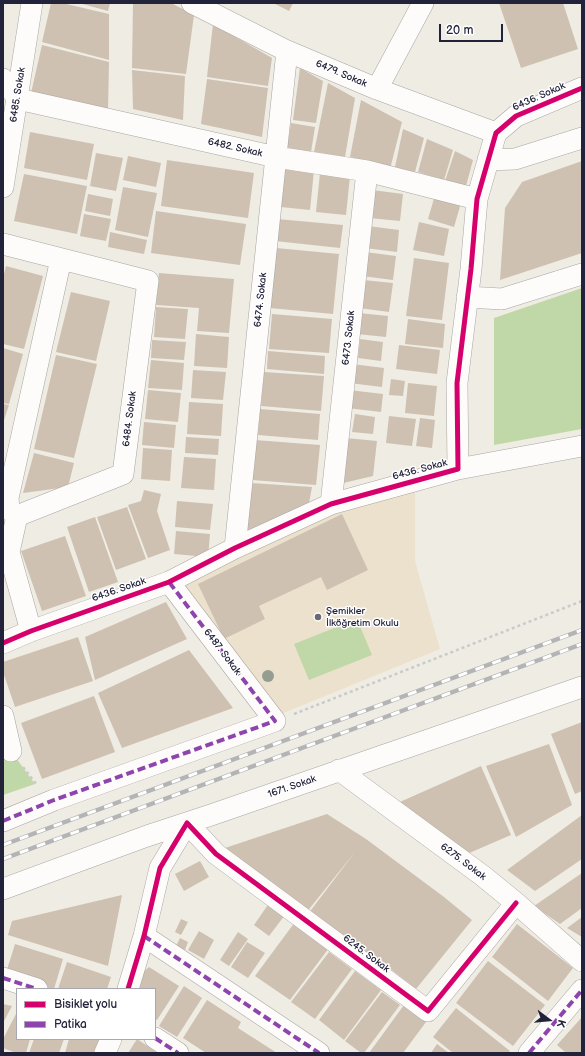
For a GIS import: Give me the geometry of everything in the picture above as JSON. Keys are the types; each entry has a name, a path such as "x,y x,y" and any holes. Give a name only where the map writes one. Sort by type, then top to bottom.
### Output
{"street":[{"name":"6485. Sokak","path":"3,187 32,3"},
{"name":"6479. Sokak","path":"192,3 287,51 377,89 496,133"},
{"path":"377,89 423,3"},
{"name":"6474. Sokak","path":"235,548 287,51"},
{"path":"3,79 18,99"},
{"name":"6436. Sokak","path":"3,643 31,631 170,582 235,548 331,504 458,469 457,383 477,199 496,133 516,116 582,88"},
{"name":"6482. Sokak","path":"18,99 276,157 367,171 477,199"},
{"path":"488,160 515,159 582,138"},
{"name":"6473. Sokak","path":"331,504 367,171"},
{"name":"6484. Sokak","path":"3,244 148,281 124,474 17,516"},
{"path":"31,631 10,552 17,516 9,509 8,498 61,259"},
{"path":"467,296 502,299 582,274"},
{"path":"458,469 582,446"},
{"name":"6487. Sokak","path":"170,582 275,721"},
{"name":"1671. Sokak","path":"3,888 147,836 582,687"},
{"path":"3,716 11,751"},
{"path":"3,821 54,800 275,721"},
{"name":"6275. Sokak","path":"339,770 482,876 516,903 582,961"},
{"path":"128,988 144,936 160,868 187,823"},
{"name":"6245. Sokak","path":"187,823 216,854 428,1011 516,903"},
{"path":"144,936 319,1053"},
{"path":"3,978 34,988"},
{"path":"529,1053 582,990"},
{"path":"156,1039 178,1053"},
{"path":"105,1053 111,1040"}],"path":[{"path":"275,721 582,600"},
{"path":"11,751 35,784 54,800"}],"shaded area":[{"name":"Şemikler İlköğretim Okulu","path":"415,490 415,561 440,649 281,714 180,586 345,507"}],"green space":[{"path":"582,288 582,429 494,445 494,318"},
{"path":"357,619 372,655 309,680 294,644"},
{"path":"3,726 11,751 35,784 3,795"}],"building":[{"path":"51,3 62,3 109,14 109,60 42,42"},
{"path":"79,3 110,3 108,11"},
{"path":"133,3 171,3 194,15 186,74 132,68"},
{"path":"273,3 293,3 289,11"},
{"path":"499,3 563,3 578,49 521,68"},
{"path":"213,24 272,58 268,86 207,77"},
{"path":"42,45 109,62 108,112 31,93"},
{"path":"300,68 323,81 316,123 293,120"},
{"path":"132,70 185,76 183,120 133,109"},
{"path":"207,79 268,88 262,137 201,124"},
{"path":"328,83 355,98 345,157 314,152"},
{"path":"361,100 402,122 390,169 350,157"},
{"path":"291,123 315,127 311,152 287,149"},
{"path":"403,129 424,138 415,172 395,167"},
{"path":"30,132 94,144 87,180 24,168"},
{"path":"427,139 453,150 444,180 418,172"},
{"path":"455,151 473,160 466,186 445,181"},
{"path":"96,153 123,158 116,191 90,186"},
{"path":"128,156 161,163 156,187 123,180"},
{"path":"167,160 254,173 248,218 161,206"},
{"path":"582,161 582,253 500,280 505,208 522,182"},
{"path":"284,167 314,170 310,210 281,207"},
{"path":"320,173 350,176 346,215 316,212"},
{"path":"24,174 87,186 77,234 14,221"},
{"path":"123,187 157,193 148,237 115,230"},
{"path":"372,190 403,194 400,221 369,218"},
{"path":"88,194 113,199 110,216 85,211"},
{"path":"435,195 461,203 454,227 428,219"},
{"path":"156,211 246,224 240,265 151,253"},
{"path":"84,214 111,219 106,241 80,236"},
{"path":"277,219 343,225 340,248 275,241"},
{"path":"419,222 449,229 444,256 413,250"},
{"path":"368,226 399,230 397,252 365,248"},
{"path":"110,232 147,240 144,254 108,247"},
{"path":"276,248 339,254 333,314 270,308"},
{"path":"365,252 396,256 393,280 362,276"},
{"path":"414,258 449,263 442,320 406,316"},
{"path":"6,266 43,276 24,349 3,344 3,278"},
{"path":"159,273 234,279 229,333 197,331 199,308 156,305"},
{"path":"363,280 393,283 389,312 359,308"},
{"path":"71,292 110,301 96,361 56,352"},
{"path":"156,307 188,309 185,339 154,337"},
{"path":"359,313 388,316 386,337 357,334"},
{"path":"272,314 332,319 329,353 269,349"},
{"path":"408,319 445,324 443,348 405,344"},
{"path":"196,334 229,337 227,368 194,366"},
{"path":"360,339 383,342 381,361 358,358"},
{"path":"152,340 186,342 184,360 151,358"},
{"path":"399,345 440,350 437,374 396,369"},
{"path":"3,348 23,354 9,404 3,403"},
{"path":"268,351 325,356 324,374 267,369"},
{"path":"56,355 97,364 74,458 34,449"},
{"path":"151,360 184,363 182,390 148,388"},
{"path":"352,364 384,368 382,387 349,383"},
{"path":"193,370 226,372 223,400 191,398"},
{"path":"264,372 324,376 321,411 261,406"},
{"path":"391,379 405,381 403,396 389,395"},
{"path":"408,383 437,386 434,416 405,413"},
{"path":"148,390 181,393 178,422 145,419"},
{"path":"349,390 383,394 381,412 347,408"},
{"path":"189,402 223,404 221,436 187,434"},
{"path":"3,404 9,405 3,423"},
{"path":"260,409 320,414 318,440 258,435"},
{"path":"355,414 375,417 373,434 352,432"},
{"path":"389,416 416,419 412,446 386,443"},
{"path":"420,418 435,420 432,448 416,446"},
{"path":"144,422 176,425 174,448 142,445"},
{"path":"186,437 219,439 218,455 185,453"},
{"path":"346,438 377,441 373,476 339,484"},
{"path":"255,440 320,445 316,485 252,480"},
{"path":"143,448 172,450 170,481 141,479"},
{"path":"34,453 74,463 68,487 23,493"},
{"path":"184,457 216,459 214,490 181,488"},
{"path":"251,483 312,487 309,503 244,532"},
{"path":"144,490 161,494 157,511 170,550 148,558 128,505 141,501"},
{"path":"177,501 213,504 210,530 175,527"},
{"path":"127,507 146,559 116,570 97,517"},
{"path":"342,514 368,570 327,590 321,577 259,606 265,619 224,639 198,584"},
{"path":"95,517 118,582 89,592 67,527"},
{"path":"176,531 210,534 208,557 174,554"},
{"path":"65,536 86,596 42,611 21,551"},
{"path":"166,602 187,639 95,680 85,637"},
{"path":"78,637 93,681 15,707 3,672 3,662"},
{"path":"189,650 233,708 122,748 98,693"},
{"path":"94,696 115,752 42,779 21,723"},
{"path":"582,722 582,791 575,794 551,734"},
{"path":"549,744 572,805 516,837 486,766"},
{"path":"481,766 511,835 460,857 393,805"},
{"path":"327,814 366,839 444,897 472,920 416,989 388,967 387,970 308,914 355,852 306,913 219,850"},
{"path":"582,815 582,859 535,891 507,870"},
{"path":"200,861 209,877 184,891 175,874"},
{"path":"582,873 582,908 560,924 534,906"},
{"path":"122,895 108,966 8,935 12,921"},
{"path":"272,899 288,911 269,936 254,925"},
{"path":"582,917 582,937 567,928"},
{"path":"181,919 188,922 181,935 175,932"},
{"path":"295,922 329,948 290,1000 255,976"},
{"path":"517,924 573,968 548,1001 492,957"},
{"path":"199,931 214,940 204,959 188,950"},
{"path":"238,932 248,939 229,966 220,960"},
{"path":"180,938 188,942 185,950 176,946"},
{"path":"247,942 265,953 248,978 231,967"},
{"path":"15,944 63,959 54,988 45,988 5,976"},
{"path":"329,952 352,969 315,1019 291,1002"},
{"path":"488,961 545,1005 513,1046 456,1003"},
{"path":"67,962 111,977 107,988 58,988"},
{"path":"149,967 179,986 157,1020 156,988 134,988 137,977"},
{"path":"355,971 381,990 344,1040 319,1020"},
{"path":"184,986 202,998 177,1037 159,1026"},
{"path":"382,992 400,1005 364,1053 361,1053 345,1041"},
{"path":"207,1000 241,1022 238,1028 277,1053 206,1053 183,1038"},
{"path":"3,1004 12,1006 3,1023"},
{"path":"404,1005 426,1022 403,1053 369,1053"},
{"path":"456,1008 510,1051 508,1053 453,1053 433,1037"},
{"path":"16,1014 16,1040 30,1040 26,1053 16,1053 3,1048 3,1039"},
{"path":"582,1017 582,1053 566,1053 557,1045"},
{"path":"34,1040 64,1040 59,1053 29,1053"},
{"path":"69,1040 101,1040 95,1053 65,1053"},
{"path":"136,1040 138,1040 158,1053 128,1053"},
{"path":"437,1044 449,1053 431,1053"}],"railway":[{"path":"3,845 582,630"},
{"path":"3,859 582,644"}],"marked path":[{"path":"3,821 54,800 275,721 169,582"},
{"path":"144,936 319,1053"},
{"path":"3,978 34,988"},
{"path":"529,1053 582,990"},
{"path":"156,1039 178,1053"}],"cycle path":[{"path":"3,643 31,631 169,582 235,548 331,504 458,469 457,383 471,269 477,199 496,133 516,116 582,88"},
{"path":"128,988 144,936 160,868 187,823 216,854 428,1011 516,903"}],"place":[{"name":"Şemikler İlköğretim Okulu","path":"318,617"}]}
